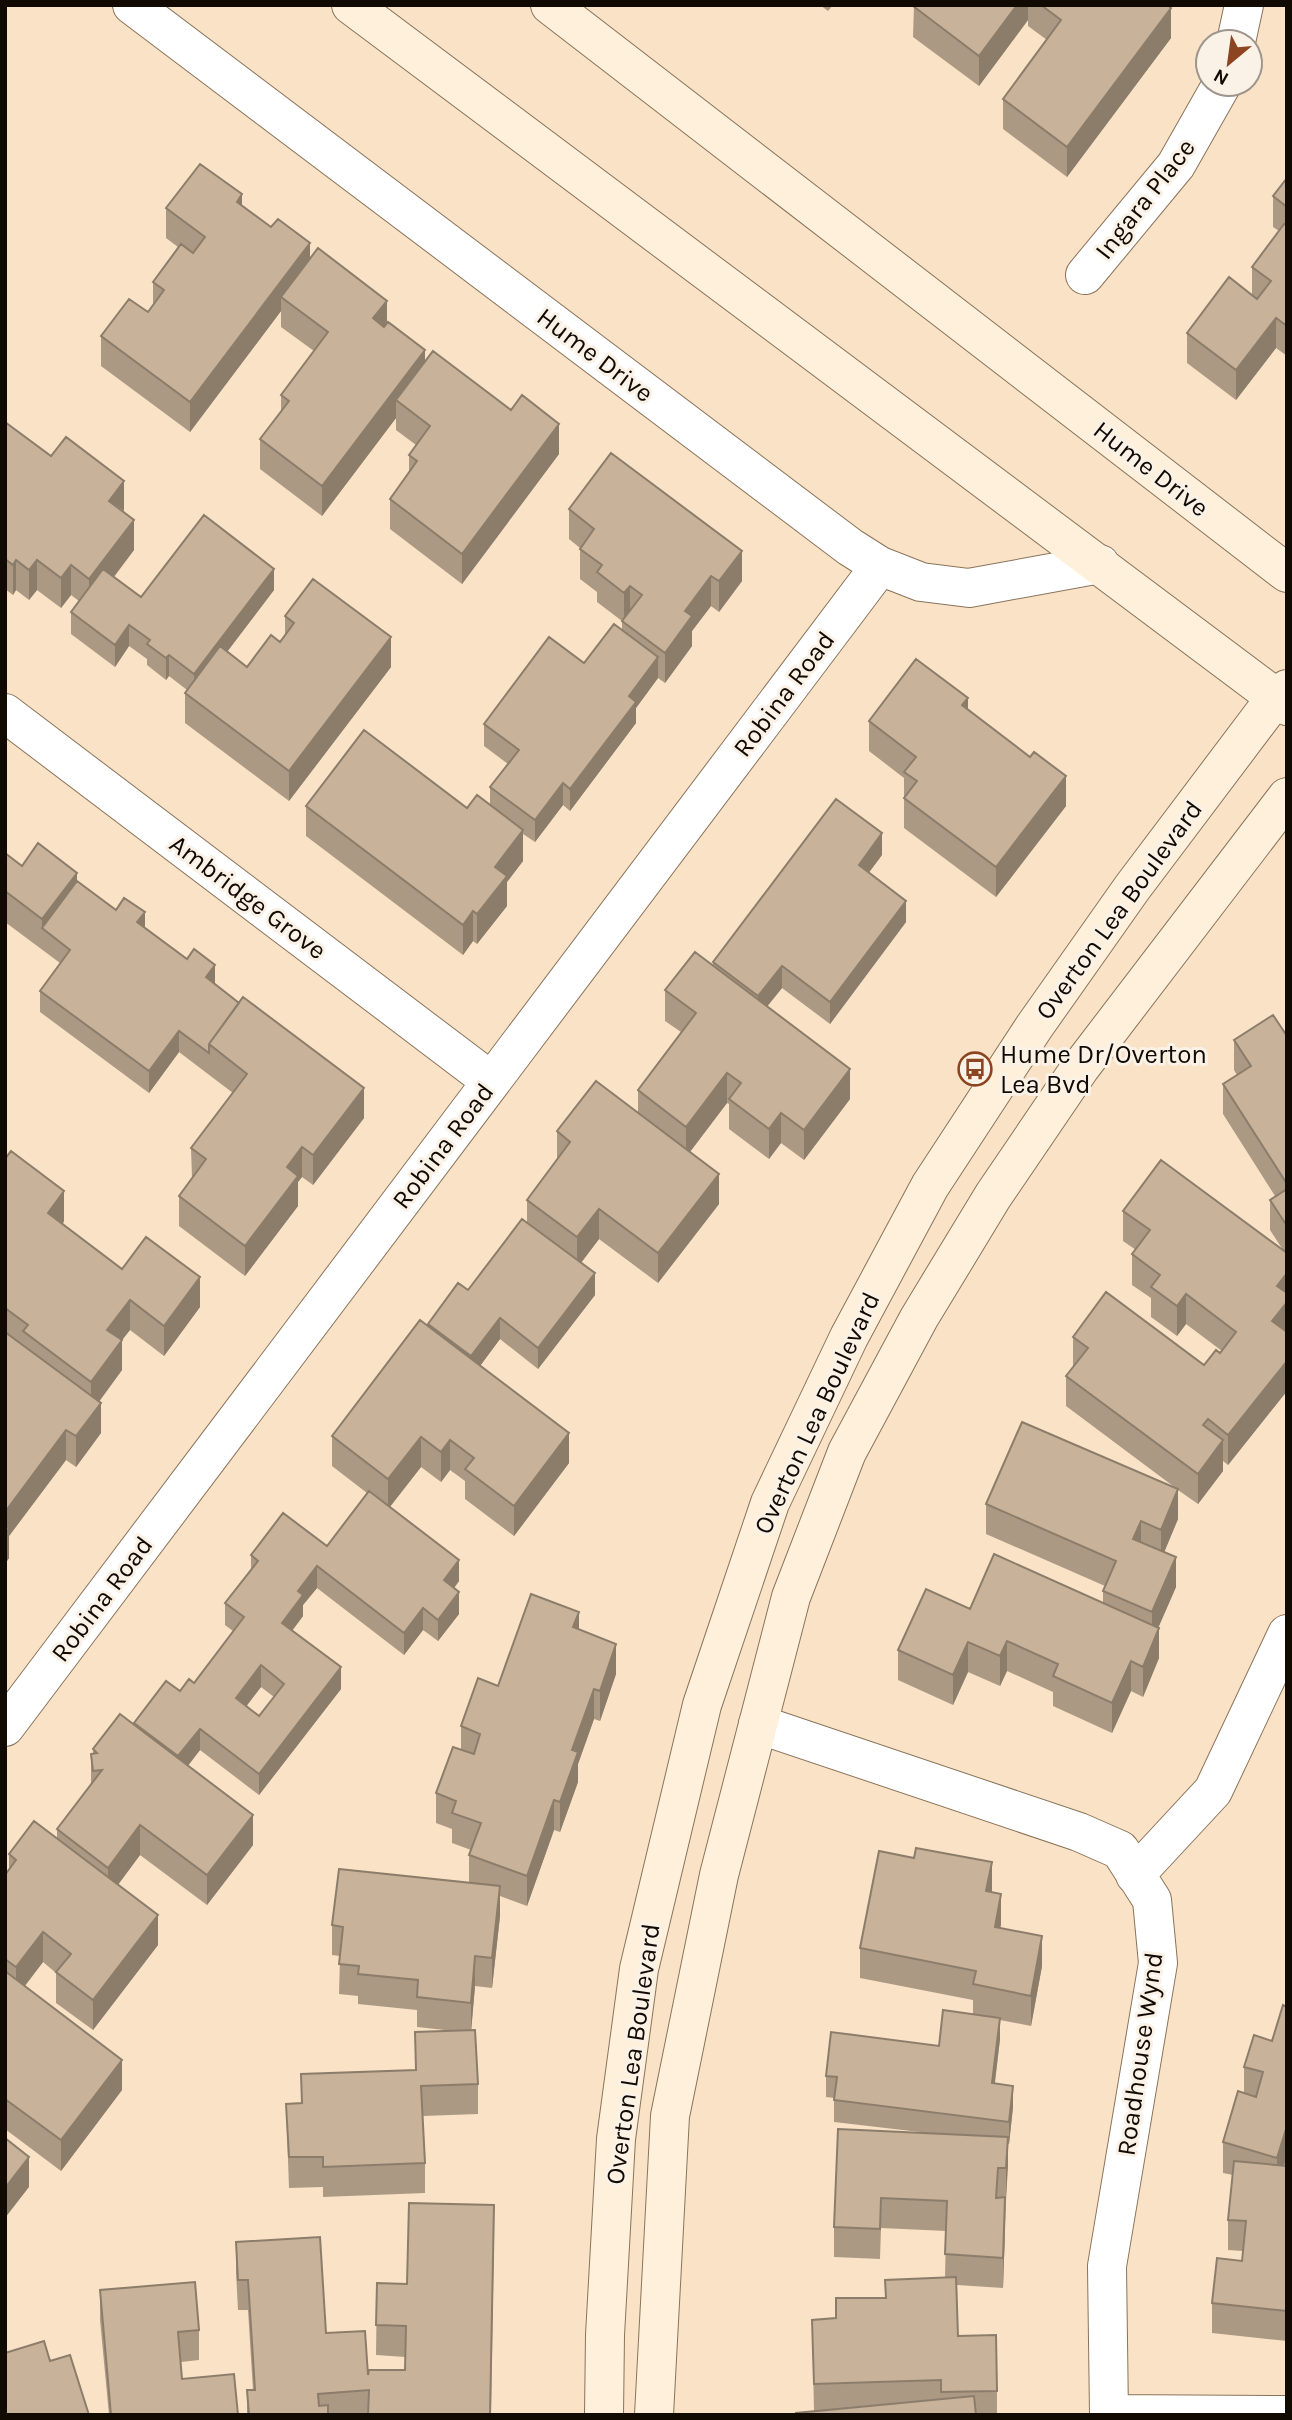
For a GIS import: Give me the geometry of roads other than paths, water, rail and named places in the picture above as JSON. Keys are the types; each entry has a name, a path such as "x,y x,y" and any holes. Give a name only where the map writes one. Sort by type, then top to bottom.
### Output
{"street":[{"name":"Hume Drive","path":"132,5 828,530 880,566 921,582 968,589 1100,564"},
{"path":"351,5 1100,564 1283,697"},
{"name":"Hume Drive","path":"550,5 1287,573"},
{"path":"1239,28 1244,5"},
{"name":"Ingara Place","path":"1085,275 1176,165 1214,98"},
{"name":"Robina Road","path":"5,1727 880,566"},
{"name":"Overton Lea Boulevard","path":"604,2415 605,2335 616,2139 639,1969 702,1705 770,1503 849,1337 930,1186 1034,1027 1132,888 1283,697"},
{"name":"Ambridge Grove","path":"5,713 491,1081"},
{"name":"Overton Lea Boulevard","path":"654,2415 670,2116 719,1875 791,1597 847,1452 919,1318 993,1196 1080,1068 1287,797"},
{"path":"1135,1875 1213,1791 1287,1634"},
{"name":"Roadhouse Wynd","path":"702,1705 1079,1832 1120,1850 1152,1900 1158,1963 1107,2266 1109,2414"},
{"path":"1109,2414 1287,2415"}],"place":[{"name":"Hume Dr/Overton Lea Bvd","path":"975,1069"}]}
